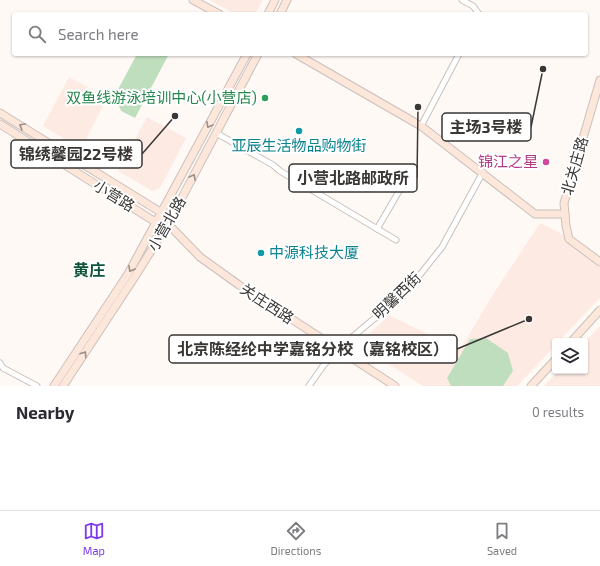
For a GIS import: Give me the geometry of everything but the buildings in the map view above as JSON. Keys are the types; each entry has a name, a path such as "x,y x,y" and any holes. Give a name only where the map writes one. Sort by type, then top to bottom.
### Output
{"street":[{"path":"193,0 214,12"},
{"path":"269,12 275,0"},
{"path":"281,12 287,0"},
{"path":"462,0 474,6 478,12"},
{"name":"小营北路","path":"54,386 128,274 157,223 246,56"},
{"name":"小营北路","path":"63,386 168,224 257,56"},
{"path":"299,56 421,126 483,172 535,214 565,214"},
{"path":"421,126 458,56"},
{"name":"北关庄路","path":"600,80 564,203 569,239 600,262"},
{"name":"小营路","path":"0,113 162,213"},
{"name":"小营路","path":"0,124 157,223 168,224"},
{"path":"216,133 274,165 280,171 396,240"},
{"path":"377,229 412,169"},
{"name":"明馨西街","path":"309,386 323,366 338,349 407,291 442,247 483,172"},
{"name":"关庄西路","path":"162,213 168,224 200,257 213,267 395,386"},
{"path":"575,338 600,310"},
{"path":"0,363 3,368 37,386"},
{"path":"532,386 552,363"}],"shaded area":[{"path":"209,0 263,0 256,12 231,12"},
{"path":"69,77 107,98 81,149 43,126"},
{"path":"147,117 186,138 160,188 152,191 118,171"},
{"path":"540,223 564,235 577,249 600,267 600,298 562,338 552,338 552,349 517,386 423,386 358,345 389,315 460,350 492,296"},
{"path":"600,326 600,386 544,386 555,374 588,374 588,339"}],"green space":[{"path":"136,56 168,56 135,118 121,111 115,95"},
{"path":"486,338 508,353 513,371 503,386 451,386 447,378 470,339"}],"place":[{"name":"主场3号楼","path":"543,69"},
{"name":"双鱼线游泳培训中心(小营店)","path":"265,98"},
{"name":"小营北路邮政所","path":"418,107"},
{"name":"锦绣馨园22号楼","path":"175,116"},
{"name":"亚辰生活物品购物街","path":"299,131"},
{"name":"锦江之星","path":"546,162"},
{"name":"中源科技大厦","path":"261,253"},
{"name":"北京陈经纶中学嘉铭分校（嘉铭校区）","path":"529,319"}],"district":[{"name":"黄庄","path":"89,270"}]}
